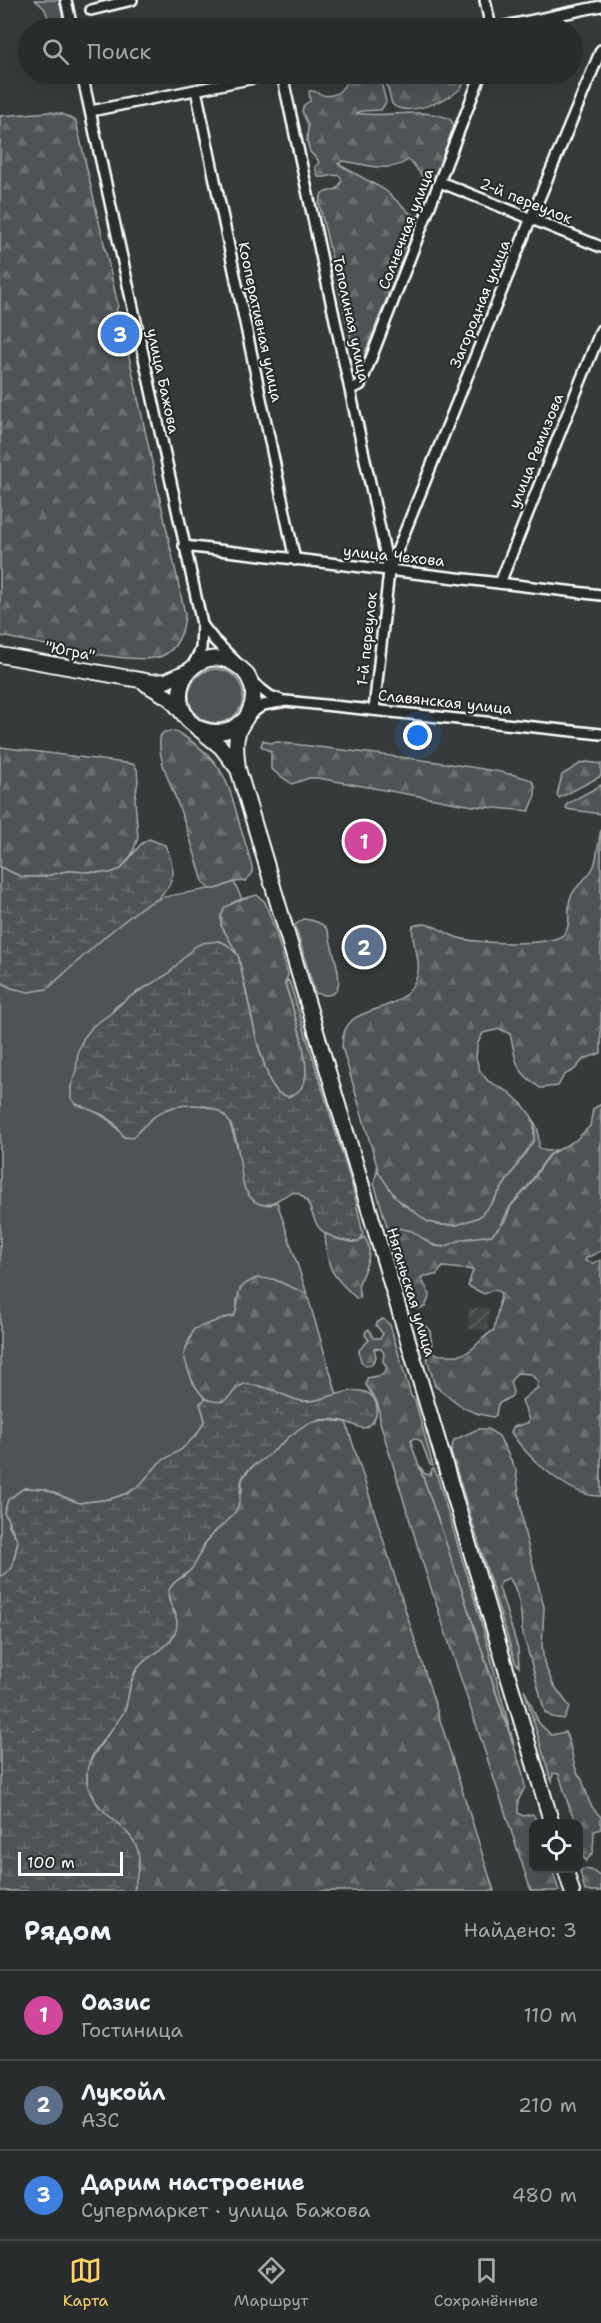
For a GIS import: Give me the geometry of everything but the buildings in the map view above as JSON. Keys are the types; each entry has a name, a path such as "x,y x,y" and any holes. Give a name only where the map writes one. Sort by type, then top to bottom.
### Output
{"highway":[{"name":"\"Югра\"","path":"0,655 133,680"},
{"path":"133,680 166,681 204,661 219,658 232,662 247,675 253,698 237,739 238,769"},
{"path":"187,718 181,706 179,694 182,681 190,669"},
{"path":"133,680 165,694 187,718 221,747 238,769"},
{"path":"200,728 211,732 224,732 236,727 246,718"},
{"name":"Няганьская улица","path":"238,769 551,1819"},
{"path":"566,1873 572,1891"}],"street":[{"path":"66,0 70,18"},
{"path":"92,10 132,0"},
{"path":"485,0 490,18"},
{"path":"542,18 601,6"},
{"name":"Загородная улица","path":"389,571 601,50"},
{"name":"улица Бажова","path":"84,84 202,624"},
{"path":"91,111 225,84"},
{"name":"Тополиная улица","path":"284,84 389,571"},
{"name":"Солнечная улица","path":"350,389 360,385 363,379 477,84"},
{"name":"Кооперативная улица","path":"196,90 296,560"},
{"name":"2-й переулок","path":"440,182 601,247"},
{"name":"улица Ремизова","path":"500,583 601,330"},
{"name":"улица Чехова","path":"184,546 601,595"},
{"name":"1-й переулок","path":"374,710 389,571"},
{"path":"190,669 201,649 202,624"},
{"path":"202,624 247,675 270,696 286,701"},
{"path":"246,718 263,705 286,701"},
{"name":"Славянская улица","path":"286,701 601,734"}],"shaded area":[{"path":"469,1308 489,1308 488,1330 468,1329"}],"green space":[{"path":"35,0 59,0 63,18 48,18 44,8"},
{"path":"345,84 382,84 386,102 381,110 357,113 380,115 428,113 450,119 455,127 435,180 432,182 424,178 408,160 384,167 343,161 338,164 385,190 411,214 419,217 361,363 357,365 319,203 322,193 337,189 342,181 337,175 318,177 315,167 319,163 310,152 307,141 308,125 302,111 304,105 310,101 309,91 329,96"},
{"path":"387,84 463,84 453,94 426,106 406,109 392,104"},
{"path":"50,112 62,114 76,121 118,305 110,330 111,335 128,352 185,614 182,632 172,649 162,656 149,659 108,656 0,636 0,116"},
{"path":"211,669 221,669 231,673 239,681 243,696 239,711 231,719 221,723 211,723 201,719 193,711 189,701 189,691 193,681 201,673"},
{"path":"175,731 190,740 212,759 226,781 252,867 252,874 245,881 234,882 216,889 210,889 203,882 161,756 160,736 164,732"},
{"path":"263,740 270,743 278,742 456,765 519,776 532,781 535,796 529,811 473,806 318,778 309,778 292,784 271,769 271,752 261,746"},
{"path":"0,747 133,764 137,769 138,781 135,799 138,838 132,854 121,870 110,873 67,871 42,877 22,877 0,867"},
{"path":"581,763 601,764 601,776 559,798 557,795 562,775"},
{"path":"601,785 601,814 566,809 567,804"},
{"path":"601,830 601,1053 584,1059 574,1070 564,1075 558,1086 540,1088 521,1071 510,1034 500,1029 483,1033 477,1045 476,1058 480,1071 488,1081 509,1092 523,1105 532,1117 534,1140 491,1204 479,1217 457,1225 428,1222 396,1198 379,1173 342,1047 344,1032 350,1022 359,1016 393,1003 404,996 413,985 417,977 418,961 412,933 413,926 430,925 456,937 494,943 529,943 557,938 564,934 569,922 570,899 594,866"},
{"path":"149,839 165,845 173,873 169,886 158,899 142,907 108,934 47,989 29,992 11,988 0,981 0,867 22,877 42,877 67,871 110,873 121,869 141,844"},
{"path":"234,882 242,899 232,903 221,916 221,925 238,955 226,944 139,991 115,1007 111,1014 93,1026 71,1087 76,1104 103,1116 124,1137 140,1130 149,1119 161,1111 179,1105 199,1105 222,1111 228,1118 239,1153 269,1205 277,1202 307,1294 273,1279 237,1299 237,1312 234,1316 224,1318 191,1335 184,1354 193,1383 206,1399 200,1403 205,1420 198,1433 182,1450 160,1462 139,1486 128,1493 110,1499 79,1503 44,1489 24,1488 8,1500 8,1524 18,1541 12,1568 0,1577 0,981 11,988 47,989 115,926 145,905 167,896 216,888"},
{"path":"257,895 265,902 276,933 288,975 285,983 304,1050 306,1076 303,1085 288,1097 278,1093 270,1082 257,1042 238,955 221,925 221,916 225,907"},
{"path":"304,919 322,924 328,933 339,982 333,993 326,995 315,993 295,925"},
{"path":"219,941 238,955 257,1042 270,1082 278,1093 288,1097 300,1089 306,1076 304,1050 285,983 288,980 290,983 354,1192 363,1234 359,1242 341,1240 323,1232 316,1223 307,1202 297,1193 286,1195 267,1204 260,1204 253,1200 244,1186 237,1145 230,1124 217,1110 207,1106 193,1105 173,1107 152,1118 132,1138 124,1137 115,1124 103,1115 76,1104 71,1098 78,1051 83,1039 93,1026 126,999 168,974 194,947 202,943"},
{"path":"601,1104 601,1251 586,1258 585,1261 593,1263 601,1260 601,1496 589,1495 576,1490 550,1474 527,1452 511,1432 513,1427 528,1423 522,1400 537,1388 538,1382 531,1374 517,1373 510,1382 512,1396 498,1404 496,1415 493,1417 464,1408 435,1386 416,1319 419,1319 430,1331 433,1352 442,1355 462,1354 468,1352 494,1330 501,1294 493,1290 484,1294 468,1286 473,1270 443,1267 436,1275 421,1278 430,1295 425,1307 417,1309 405,1289 389,1233 398,1228 412,1231 434,1246 444,1247 463,1239 492,1235 505,1221 511,1206 528,1187 549,1155 576,1140 590,1126 593,1109"},
{"path":"532,1117 538,1130 539,1148 546,1151 556,1150 547,1158 526,1189 512,1204 496,1232 488,1237 471,1238 440,1247 407,1231 399,1229 391,1230 389,1233 374,1183 377,1170 402,1204 437,1225 457,1225 491,1204 530,1146 535,1133"},
{"path":"325,1234 352,1242 364,1237 369,1254 358,1286 360,1298 357,1299 348,1291 332,1271 327,1256"},
{"path":"257,1278 273,1279 307,1294 337,1395 314,1401 301,1401 259,1386 247,1385 239,1388 227,1400 215,1403 202,1395 196,1387 184,1354 194,1329 234,1316 240,1290 248,1282"},
{"path":"383,1319 390,1325 411,1396 415,1400 433,1466 430,1465 421,1441 414,1438 411,1440 412,1446 522,1771 525,1787 518,1801 518,1813 523,1816 533,1814 536,1819 529,1819 529,1873 553,1873 559,1891 531,1891 423,1564 380,1422 378,1405 366,1385 367,1378 382,1375 387,1368 383,1361 384,1353 381,1349 374,1348 376,1357 371,1365 366,1366 361,1361 359,1352 369,1340 365,1335 366,1331 369,1329 373,1338 380,1338 383,1334 376,1325"},
{"path":"244,1384 259,1386 301,1401 317,1400 349,1391 365,1392 374,1399 376,1416 364,1428 330,1419 310,1423 301,1427 250,1469 242,1479 239,1503 235,1512 208,1539 190,1570 170,1588 169,1600 177,1621 174,1635 167,1645 137,1668 132,1678 124,1711 92,1756 87,1773 92,1797 126,1832 138,1851 139,1866 134,1891 0,1891 0,1577 12,1568 18,1541 4,1512 8,1500 24,1488 44,1489 79,1503 110,1499 128,1493 139,1486 160,1462 182,1449 198,1433 205,1420 200,1403 206,1399 224,1401"},
{"path":"324,1420 346,1422 494,1891 134,1891 135,1883 109,1818 87,1786 87,1772 93,1756 125,1710 131,1683 137,1669 147,1658 161,1649 176,1614 169,1602 168,1591 174,1582 184,1576 200,1555 206,1542 218,1529 242,1491 242,1479 249,1470 304,1424"},
{"path":"478,1429 488,1429 499,1436 516,1470 524,1530 544,1607 542,1646 544,1663 553,1684 570,1707 564,1719 552,1717 545,1712 522,1630 518,1596 509,1578 502,1581 499,1587 518,1649 519,1667 515,1662 451,1452 454,1440"},
{"path":"419,1465 425,1474 430,1475 434,1469 437,1476 483,1628 514,1745"},
{"path":"524,1689 539,1723 551,1735 565,1732 575,1767 590,1804 601,1817 601,1829 594,1831 593,1853 586,1861 583,1857 583,1819 575,1819 570,1810 559,1774 553,1773 552,1781"},
{"path":"583,1870 591,1870 601,1877 601,1891 585,1891 580,1873 583,1873"}],"place":[{"name":"Дарим настроение","path":"120,334"},
{"name":"Оазис","path":"364,841"},
{"name":"Лукойл","path":"364,947"}]}
